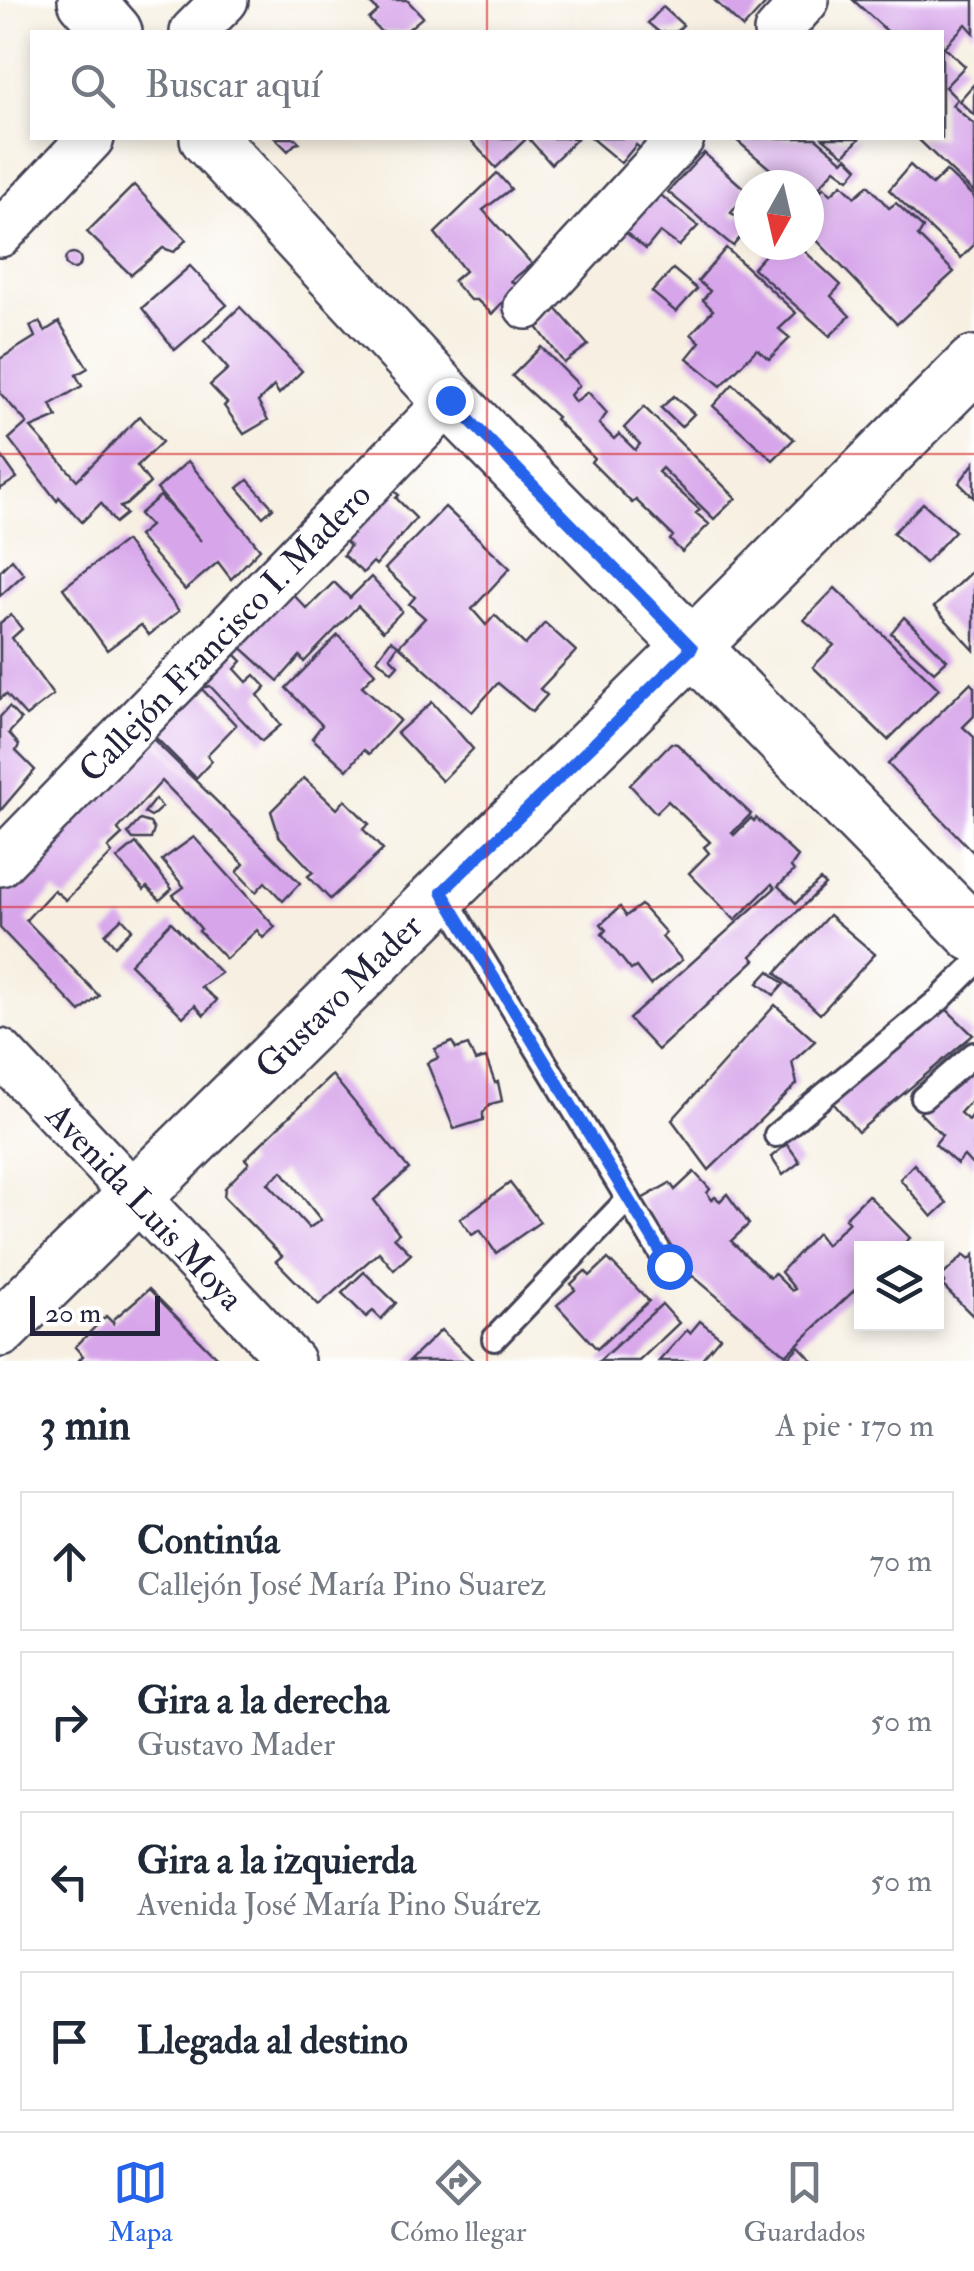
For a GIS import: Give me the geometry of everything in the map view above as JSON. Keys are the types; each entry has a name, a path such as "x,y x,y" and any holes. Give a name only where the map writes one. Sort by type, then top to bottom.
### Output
{"street":[{"path":"86,0 112,30"},
{"path":"194,30 224,0"},
{"path":"779,30 806,0"},
{"path":"0,234 90,140"},
{"path":"210,140 450,400 971,934"},
{"path":"527,306 679,140"},
{"name":"Gustavo Mader","path":"0,1329 692,648 974,364"},
{"name":"Callejón Francisco I. Madero","path":"0,863 450,400"},
{"name":"Avenida Luis Moya","path":"0,1052 291,1361"}],"lane":[{"path":"442,892 669,1266"},
{"path":"776,1135 940,1000 971,934"},
{"path":"924,1098 974,1054"},
{"path":"494,1339 628,1199"}],"building":[{"path":"367,0 407,0 423,17 407,30 379,30 369,19 378,11"},
{"path":"714,0 769,0 743,28"},
{"path":"853,0 974,0 974,33 966,24 944,47 944,30 886,30"},
{"path":"663,7 683,25 678,30 657,30 648,23"},
{"path":"944,47 965,66 945,87 957,99 952,105 974,124 974,193 919,140 944,140"},
{"path":"974,84 974,115 959,101"},
{"path":"277,140 300,143 288,151"},
{"path":"471,140 525,140 496,168"},
{"path":"530,140 576,140 551,164"},
{"path":"593,140 650,142 643,150 636,145 621,163"},
{"path":"736,140 818,140 858,168 849,179 835,169 824,181 824,170 771,170"},
{"path":"825,140 858,140 844,155"},
{"path":"704,153 734,180 731,213 734,245 733,246 668,192"},
{"path":"910,165 932,185 946,171 974,197 974,245 961,258 889,190"},
{"path":"497,173 511,189 483,210 532,264 511,281 517,286 492,314 477,300 470,300 453,281 465,271 435,233"},
{"path":"842,184 855,197 868,185 889,208 896,203 923,228 918,236 954,272 897,324 824,248 824,187 831,194"},
{"path":"134,185 186,240 174,252 163,248 131,275 87,232"},
{"path":"650,186 698,226 679,246 660,232 646,249 614,223"},
{"path":"726,248 734,260 739,260 796,313 779,329 790,338 769,359 757,349 721,386 687,358 700,342 691,334 713,310 703,300 710,291 698,281"},
{"path":"73,253 81,261 73,269 65,261"},
{"path":"760,260 814,260 841,285 831,296 850,316 830,336 753,268"},
{"path":"190,266 227,305 175,350 142,308"},
{"path":"673,269 697,289 676,312 652,292"},
{"path":"554,306 588,345 564,363 534,323"},
{"path":"240,307 302,371 279,394 274,386 258,402 268,420 244,434 224,406 227,403 210,385 228,369 204,341"},
{"path":"39,322 45,331 59,322 88,368 76,375 82,386 51,404 57,417 31,428 77,480 140,416 162,442 137,466 150,483 120,507 126,514 115,523 101,503 82,522 59,497 57,501 9,439 27,423 0,393 0,359 35,337 30,326"},
{"path":"541,347 579,385 570,395 575,402 588,392 607,413 599,424 614,439 619,434 635,450 640,444 624,428 644,407 736,498 714,519 662,468 658,472 700,510 696,513 709,524 682,552 670,540 673,536 636,500 632,503 591,462 594,458 557,417 512,376"},
{"path":"733,384 794,439 773,460 713,406"},
{"path":"674,396 694,414 681,427 661,408"},
{"path":"0,454 17,478 0,489"},
{"path":"188,461 260,549 231,579 218,562 185,590 138,536 150,526 139,514 160,496 201,541 157,489"},
{"path":"974,463 974,498 959,483"},
{"path":"248,480 273,508 263,517 238,488"},
{"path":"381,480 399,495 396,498 416,518 376,565 373,562 363,573 343,555 350,546 333,529"},
{"path":"923,503 955,531 925,563 893,533"},
{"path":"445,507 510,568 472,609 486,625 495,615 525,645 545,623 576,651 540,689 547,695 532,712 498,683 472,712 399,646 425,618 409,604 415,597 385,569"},
{"path":"125,541 179,611 149,635 141,625 107,650 63,588"},
{"path":"12,559 24,574 0,596 0,571"},
{"path":"974,569 974,650 934,607"},
{"path":"371,577 402,611 383,631 358,606 304,662 300,656 278,681 236,643 288,589 307,609 334,582 350,598"},
{"path":"835,588 939,689 888,740 813,667 834,645 804,620"},
{"path":"11,615 22,629 12,638 53,695 26,716 6,694 0,699 0,623"},
{"path":"904,617 947,660 934,672 891,633"},
{"path":"338,635 375,673 362,686 400,720 369,754 364,750 347,770 312,738 322,725 286,688"},
{"path":"391,640 398,645 390,657 398,665 392,672 377,659"},
{"path":"226,645 242,661 235,669 247,682 255,675 266,687 258,695 281,725 262,741 210,686 201,688 236,725 207,755 212,761 196,778 151,733"},
{"path":"970,683 974,687 974,716 963,727 974,737 974,853 888,764"},
{"path":"432,702 473,749 442,781 397,733"},
{"path":"9,707 21,720 9,733 19,745 16,751 35,770 0,811 0,717"},
{"path":"150,736 300,883 283,901 265,882 256,892 237,872 244,864 162,781 118,829 122,835 108,848 112,853 66,900 54,890 26,920 99,996 80,1012 0,928 0,879"},
{"path":"671,743 677,744 751,814 734,835 751,818 756,818 798,857 791,867 794,871 778,886 796,903 820,880 825,885 751,956 755,960 658,1050 629,1019 775,888 772,884 735,920 689,873 709,853 704,847 710,842 668,801 656,813 630,785"},
{"path":"304,778 337,809 345,800 369,824 363,829 383,850 330,899 308,876 313,872 279,836 271,811"},
{"path":"155,799 162,807 151,817 144,813"},
{"path":"140,820 150,823 154,830 151,839 133,839 128,833"},
{"path":"194,837 275,927 263,938 257,930 226,959 173,895 184,887 162,860"},
{"path":"136,843 172,889 160,900 147,887 144,890 117,859"},
{"path":"641,905 666,933 662,937 682,960 650,985 636,967 631,970 602,934 606,930 601,924 620,907 626,916"},
{"path":"829,915 875,954 820,1014 776,973"},
{"path":"122,918 132,929 115,946 105,934"},
{"path":"171,922 221,973 201,987 217,1000 204,1015 195,1005 183,1017 130,964"},
{"path":"769,971 784,984 774,995 758,983"},
{"path":"939,1002 973,1035 858,1132 828,1097"},
{"path":"775,1005 815,1041 792,1062 797,1084 709,1170 672,1120"},
{"path":"452,1042 456,1049 468,1045 475,1061 486,1058 502,1101 490,1104 483,1120 454,1129 427,1063 438,1058 435,1049"},
{"path":"970,1061 974,1065 974,1097 960,1113 968,1120 974,1112 974,1167 964,1156 957,1164 935,1144 942,1135 920,1113"},
{"path":"332,1075 409,1169 374,1200 399,1233 394,1237 411,1254 394,1270 379,1252 319,1305 276,1261 282,1256 224,1197 225,1188 249,1163 245,1159","holes":["282,1171 321,1220 309,1228 268,1183"]},
{"path":"787,1144 800,1162 783,1175 771,1157"},
{"path":"914,1164 947,1203 932,1217 900,1179"},
{"path":"694,1172 710,1189 707,1193 712,1200 715,1197 720,1201 727,1194 749,1224 731,1241 770,1278 774,1273 792,1291 795,1289 781,1272 817,1233 826,1245 868,1195 910,1238 854,1241 854,1291 786,1355 693,1276 689,1279 640,1200 670,1183 675,1190"},
{"path":"510,1183 540,1222 496,1253 480,1230 472,1235 460,1219"},
{"path":"964,1255 969,1260 974,1255 974,1317 944,1287 944,1274"},
{"path":"608,1259 649,1301 597,1349 557,1305 575,1290 571,1284 585,1271 590,1276"},
{"path":"364,1272 396,1303 381,1319 373,1311 366,1317 342,1293"},
{"path":"149,1289 220,1361 78,1361 83,1356 75,1347 106,1316 113,1323"},
{"path":"662,1304 679,1323 639,1361 599,1361"},
{"path":"700,1321 720,1337 700,1361 659,1361 687,1330 690,1333"},
{"path":"441,1330 474,1361 409,1361"},
{"path":"799,1346 813,1361 785,1361"}],"route":[{"path":"450,400 692,648 442,892 669,1266"}]}
